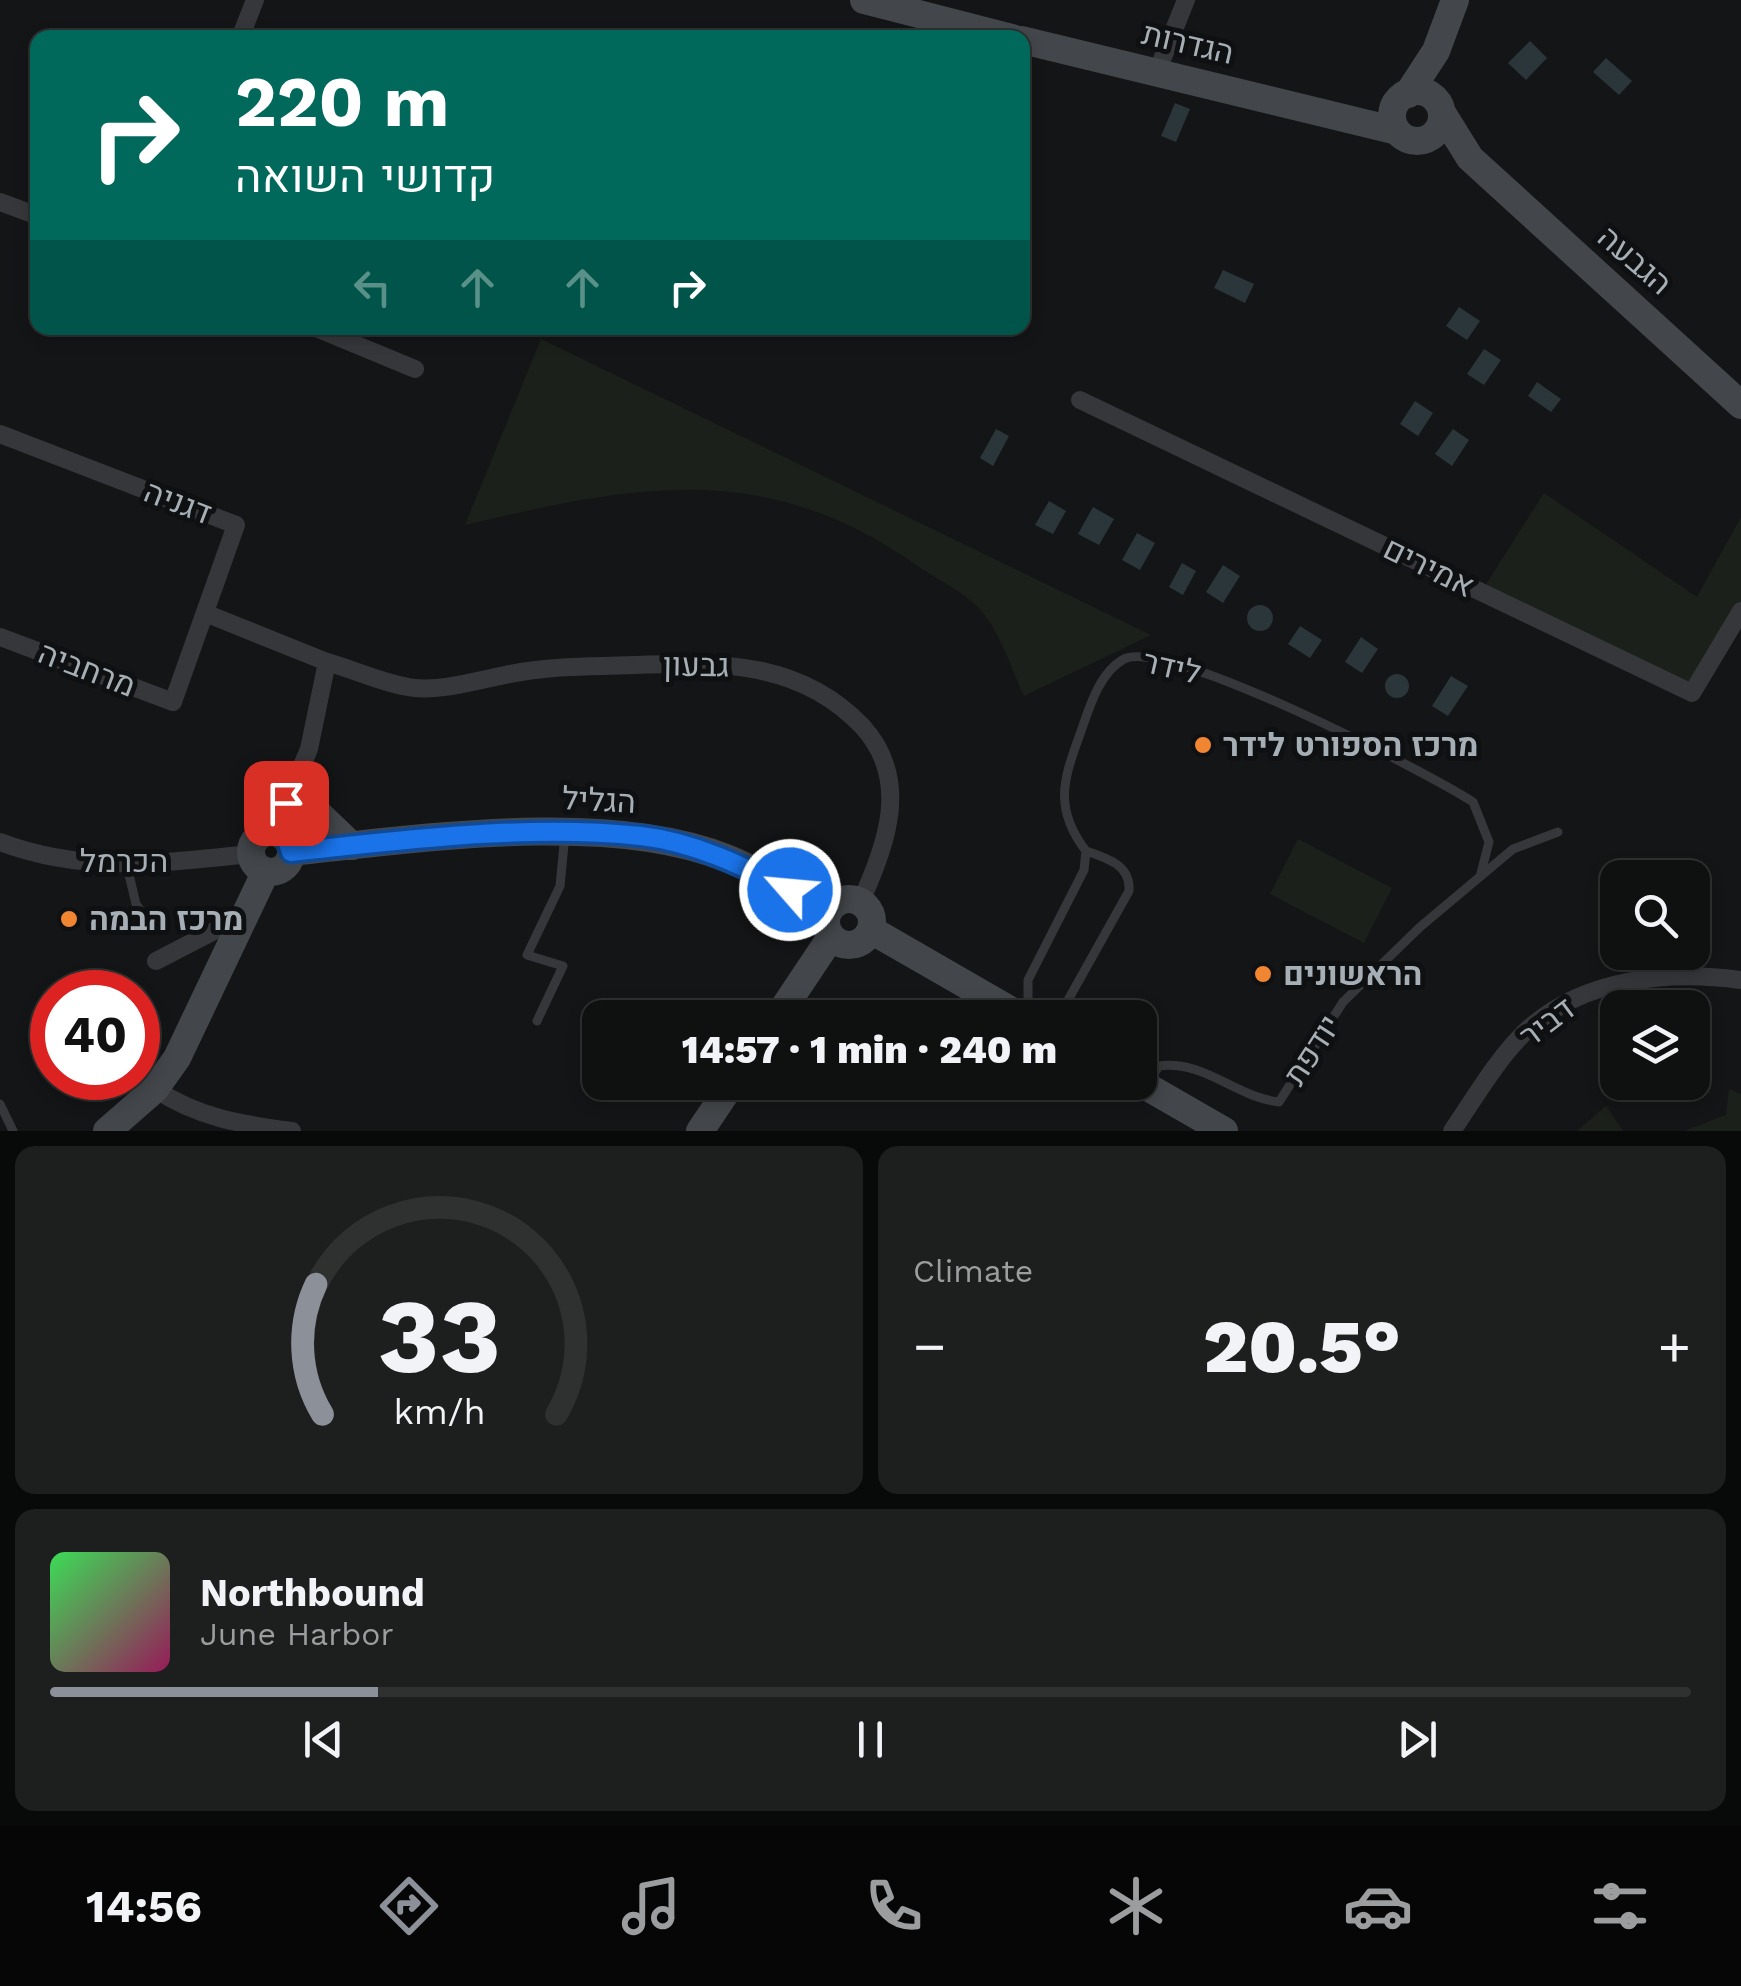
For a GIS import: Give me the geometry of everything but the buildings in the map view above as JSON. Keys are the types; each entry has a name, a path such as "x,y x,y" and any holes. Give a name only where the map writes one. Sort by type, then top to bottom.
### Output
{"street":[{"path":"243,30 255,0"},
{"path":"864,0 981,30"},
{"path":"1157,72 1186,0"},
{"path":"1436,51 1439,129 1408,136 1392,116 1436,51 1455,0"},
{"name":"הגדרות","path":"1030,42 1337,114 1408,136"},
{"path":"1403,97 1421,92 1440,108"},
{"name":"הגדרות","path":"1337,114 1358,114 1403,97"},
{"name":"הגבעה","path":"1440,108 1454,138 1481,168 1741,405"},
{"name":"הגבעה","path":"1408,136 1449,150 1481,168"},
{"path":"0,202 30,213"},
{"path":"333,335 415,369"},
{"name":"אמירים","path":"1080,400 1692,693 1741,611"},
{"name":"דגניה","path":"0,434 236,524 174,702"},
{"name":"גבעון","path":"205,613 327,662 416,688 550,668 697,662 757,668 820,690 875,741 888,770 892,807 885,844 860,903"},
{"name":"מרחביה","path":"0,637 174,702"},
{"path":"160,1079 184,1044 244,916 258,863 286,866 282,842 298,775 309,749 327,662"},
{"path":"298,775 308,804 352,846"},
{"name":"הגליל","path":"282,842 352,846 565,833 644,836 724,857 830,924"},
{"name":"הכרמל","path":"2,846 38,857 128,866 258,863"},
{"path":"787,1000 846,899 870,911 867,935"},
{"path":"156,960 244,916"},
{"path":"830,924 845,945 867,935"},
{"path":"867,935 970,1000"},
{"path":"867,935 990,1000"},
{"name":"דביר","path":"1452,1131 1523,1033 1558,1007 1597,989 1690,973 1741,980"},
{"path":"160,1092 182,1107 219,1121 291,1131"},
{"path":"1157,1093 1224,1131"},
{"path":"106,1124 138,1100"},
{"path":"700,1131 720,1100"},
{"path":"1143,1100 1197,1131"}],"lane":[{"name":"לידר","path":"1086,851 1068,828 1062,792 1074,750 1097,692 1111,670 1126,658 1146,657 1176,661 1259,694 1462,794 1473,802 1484,821 1488,842 1481,874"},
{"name":"יודפת","path":"1157,1068 1181,1063 1256,1099 1279,1102 1343,1002 1481,874 1513,849 1558,832"},
{"path":"536,1020 563,966 527,955 560,886 565,833"},
{"path":"1086,851 1119,866 1127,874 1129,892 1063,1009 1048,1014 1028,1003 1028,980 1072,899 1084,870 1086,851"},
{"path":"128,866 136,904 146,918 162,917"},
{"path":"0,1104 13,1131"}],"shaded area":[{"path":"1530,41 1547,58 1526,80 1508,63"},
{"path":"1606,58 1632,81 1619,95 1593,72"},
{"path":"1175,103 1190,109 1176,142 1161,136"},
{"path":"1223,270 1254,284 1245,303 1214,288"},
{"path":"1459,307 1480,321 1467,340 1446,326"},
{"path":"541,339 1151,635 1024,696 996,632 970,600 860,531 805,508 751,495 697,490 642,492 585,499 465,525"},
{"path":"1484,349 1501,360 1484,385 1467,374"},
{"path":"1537,382 1561,399 1551,412 1528,396"},
{"path":"1415,401 1433,413 1418,436 1400,424"},
{"path":"996,429 1009,436 993,466 980,458"},
{"path":"1453,429 1469,440 1452,466 1435,454"},
{"path":"1544,493 1697,597 1741,517 1741,611 1692,693 1481,592"},
{"path":"1049,501 1066,511 1053,534 1035,525"},
{"path":"1093,507 1114,519 1099,545 1078,534"},
{"path":"1137,533 1155,543 1140,570 1122,560"},
{"path":"1182,563 1196,571 1183,595 1169,587"},
{"path":"1223,565 1240,576 1223,603 1206,592"},
{"path":"1260,605 1269,609 1273,618 1269,627 1260,631 1251,627 1247,618 1251,609"},
{"path":"1300,626 1322,640 1310,658 1288,644"},
{"path":"1361,637 1378,649 1362,673 1345,662"},
{"path":"1397,674 1406,677 1406,695 1397,698 1388,695 1385,686 1388,677"},
{"path":"1451,676 1468,686 1448,716 1432,706"},
{"path":"1298,839 1392,888 1364,943 1270,894"},
{"path":"1729,1089 1741,1094 1741,1131 1684,1131 1726,1115"},
{"path":"1606,1106 1623,1131 1577,1131"}],"place":[{"name":"מרכז הספורט לידר","path":"1203,745"},
{"name":"מרכז הבמה","path":"69,919"},
{"name":"הראשונים","path":"1263,974"}],"route":[{"path":"286,803 274,832 286,838 291,852 551,832 644,836 724,857 790,890"}]}
